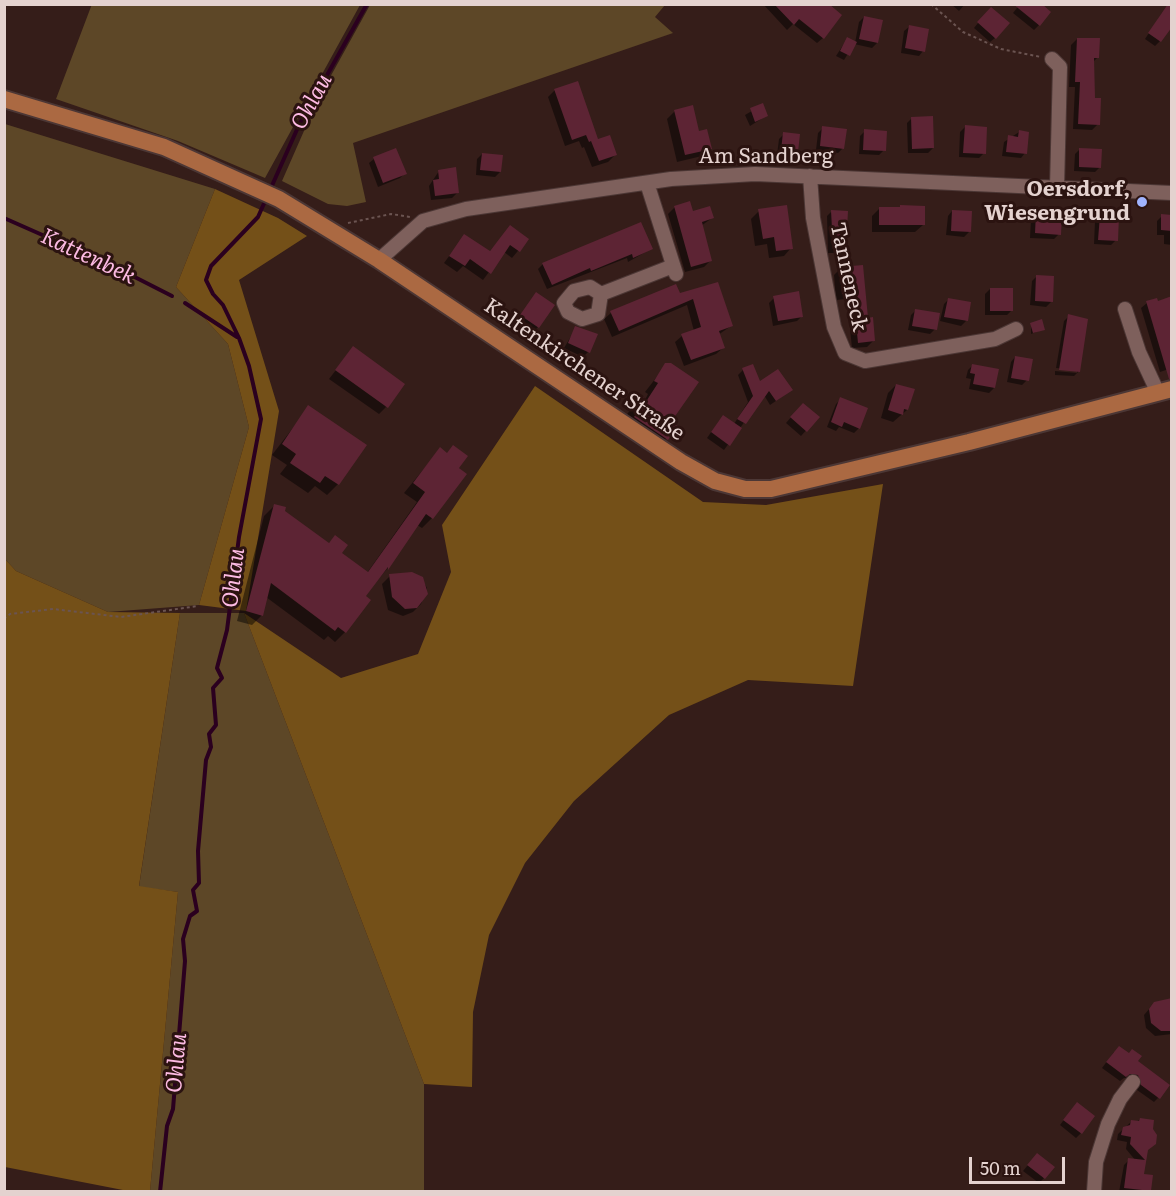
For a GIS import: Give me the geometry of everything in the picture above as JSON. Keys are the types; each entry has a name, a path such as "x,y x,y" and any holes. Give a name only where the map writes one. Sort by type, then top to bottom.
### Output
{"main road":[{"name":"Kaltenkirchener Straße","path":"4,99 164,147 279,199 379,260 681,462 716,481 746,489 771,489 969,442 1165,391"}],"street":[{"path":"1052,60 1060,67 1057,188"},
{"name":"Am Sandberg","path":"379,260 423,221 466,209 647,183 755,174 1172,193"},
{"name":"Tanneneck","path":"810,176 813,218 834,327 845,353 865,361 994,339 1016,328"},
{"path":"601,294 675,270 647,183"},
{"path":"1125,309 1139,352 1165,391"},
{"path":"1094,1191 1096,1162 1120,1099 1133,1082"}],"path":[{"path":"931,4 963,32 1001,49 1052,60"},
{"path":"346,223 391,214 430,219"},
{"path":"4,619 9,614 53,609 121,617 198,606"}],"shaded area":[{"path":"92,4 360,5 265,178 178,141 56,99"},
{"path":"370,5 665,5 655,17 673,33 353,143 366,202 347,206 328,204 282,181 318,99"},
{"path":"5,124 215,189 176,287 228,344 249,427 199,605 108,612 16,571 5,559"},
{"path":"215,189 278,218 307,236 239,280 279,411 246,611 199,605 249,427 228,344 176,287"},
{"path":"535,386 703,502 766,505 883,484 853,686 748,680 669,715 574,801 525,863 489,935 473,1012 472,1087 424,1084 244,613 341,678 418,654 451,572 442,525"},
{"path":"5,559 16,571 108,612 180,613 139,886 178,892 150,1191 128,1191 5,1167"},
{"path":"180,613 244,613 424,1084 424,1191 150,1191 178,892 139,887"}],"building":[{"path":"774,4 829,4 842,15 824,39 799,19 794,25"},
{"path":"1013,4 1042,4 1051,12 1040,26"},
{"path":"1168,4 1172,4 1172,27 1161,42 1148,33"},
{"path":"991,7 1010,23 996,39 977,22"},
{"path":"864,16 883,20 878,43 859,39"},
{"path":"909,25 929,29 925,52 905,48"},
{"path":"847,37 857,42 850,56 840,51"},
{"path":"1077,38 1100,38 1099,58 1094,58 1095,98 1101,98 1100,125 1078,124 1080,82 1075,82"},
{"path":"578,81 598,139 610,135 617,155 599,161 586,135 572,140 554,89"},
{"path":"763,103 768,116 755,122 750,108"},
{"path":"693,105 699,131 707,129 712,149 685,155 674,110"},
{"path":"933,116 934,148 912,149 911,117"},
{"path":"965,125 987,127 986,154 963,153"},
{"path":"822,126 847,129 844,149 820,146"},
{"path":"864,129 887,131 886,151 863,150"},
{"path":"1019,130 1029,132 1027,154 1006,152 1008,135 1018,137"},
{"path":"783,132 800,134 798,152 781,151"},
{"path":"396,148 407,174 383,183 373,157"},
{"path":"1079,148 1102,149 1101,168 1079,167"},
{"path":"482,153 503,155 501,172 480,170"},
{"path":"456,167 459,193 435,196 433,180 439,179 438,170"},
{"path":"690,201 693,211 710,206 714,218 702,222 712,261 691,267 674,206"},
{"path":"787,205 793,249 776,251 774,237 763,239 758,209"},
{"path":"900,205 925,206 925,225 879,225 879,207 900,207"},
{"path":"831,210 848,211 846,249 833,249"},
{"path":"952,210 972,211 971,232 951,231"},
{"path":"1036,212 1062,214 1061,235 1035,233"},
{"path":"1161,214 1172,215 1172,231 1161,230"},
{"path":"1100,215 1119,216 1118,241 1098,240"},
{"path":"641,222 653,249 633,258 632,254 591,271 590,268 552,285 542,263"},
{"path":"510,225 529,239 520,252 510,245 491,274 470,259 465,266 449,256 464,234 490,251"},
{"path":"863,265 868,318 873,317 875,341 858,343 853,293 842,294 840,267"},
{"path":"1036,275 1054,276 1053,302 1035,301"},
{"path":"718,282 733,326 719,331 725,348 691,360 681,334 701,327 693,299 619,331 610,311 676,284 680,293"},
{"path":"990,288 1013,288 1013,311 990,311"},
{"path":"799,291 803,317 778,321 773,296"},
{"path":"536,292 555,305 539,328 520,315"},
{"path":"1172,296 1172,379 1169,379 1146,301 1157,298 1158,301"},
{"path":"948,298 971,302 968,321 944,317"},
{"path":"915,309 940,313 937,330 912,326"},
{"path":"1068,314 1088,319 1080,372 1059,370"},
{"path":"1042,319 1045,330 1033,333 1030,323"},
{"path":"575,326 598,334 590,353 568,343"},
{"path":"353,346 405,384 388,408 335,370"},
{"path":"1015,356 1033,359 1029,381 1011,378"},
{"path":"665,363 671,363 699,382 671,422 678,426 668,440 634,417 636,414 632,409 640,395 647,400 658,383 654,381"},
{"path":"753,364 760,381 778,369 793,390 776,401 769,391 746,424 737,419 753,396 742,368"},
{"path":"972,364 999,369 995,388 973,384 975,374 970,373"},
{"path":"896,384 915,389 908,410 904,409 903,415 888,410"},
{"path":"840,397 868,408 860,429 844,422 842,427 831,422"},
{"path":"803,403 820,417 807,432 790,417"},
{"path":"308,405 367,445 339,485 325,476 320,483 290,463 296,454 282,444"},
{"path":"723,415 742,428 730,446 711,432"},
{"path":"453,445 468,456 459,468 467,474 433,519 426,514 388,570 388,567 366,596 371,600 346,633 338,627 335,631 271,583 263,616 246,611 274,504 286,507 285,511 329,543 335,535 348,545 342,553 368,572 425,492 413,483 440,447 447,453"},
{"path":"412,572 423,577 428,594 417,608 405,609 392,597 389,574"},
{"path":"1172,998 1172,1031 1161,1031 1151,1023 1149,1009 1154,1002"},
{"path":"1119,1046 1129,1053 1132,1049 1142,1056 1138,1061 1170,1085 1160,1099 1141,1085 1138,1075 1130,1074 1126,1077 1106,1062"},
{"path":"1077,1102 1095,1116 1082,1134 1063,1120"},
{"path":"1140,1118 1154,1120 1153,1129 1157,1135 1156,1144 1148,1150 1144,1174 1153,1175 1151,1191 1124,1188 1128,1158 1145,1160 1130,1144 1131,1137 1121,1135 1123,1127 1130,1125 1131,1120 1139,1121"},
{"path":"1037,1153 1055,1167 1045,1179 1027,1165"}],"waterway":[{"name":"Ohlau","path":"270,190 299,125 367,4"},
{"name":"Ohlau","path":"160,1192 167,1126 173,1109 185,961 183,939 190,916 197,911 193,890 199,883 198,851 206,760 211,747 209,734 216,725 213,688 222,678 217,668 227,630 239,537 261,419 249,366 239,338 223,305 213,294 206,280 211,266 258,217 266,199"},
{"name":"Kattenbek","path":"4,218 117,268 172,296"},
{"name":"Kattenbek","path":"185,303 237,337"}],"place":[{"name":"Oersdorf, Wiesengrund","path":"1142,202"}]}
